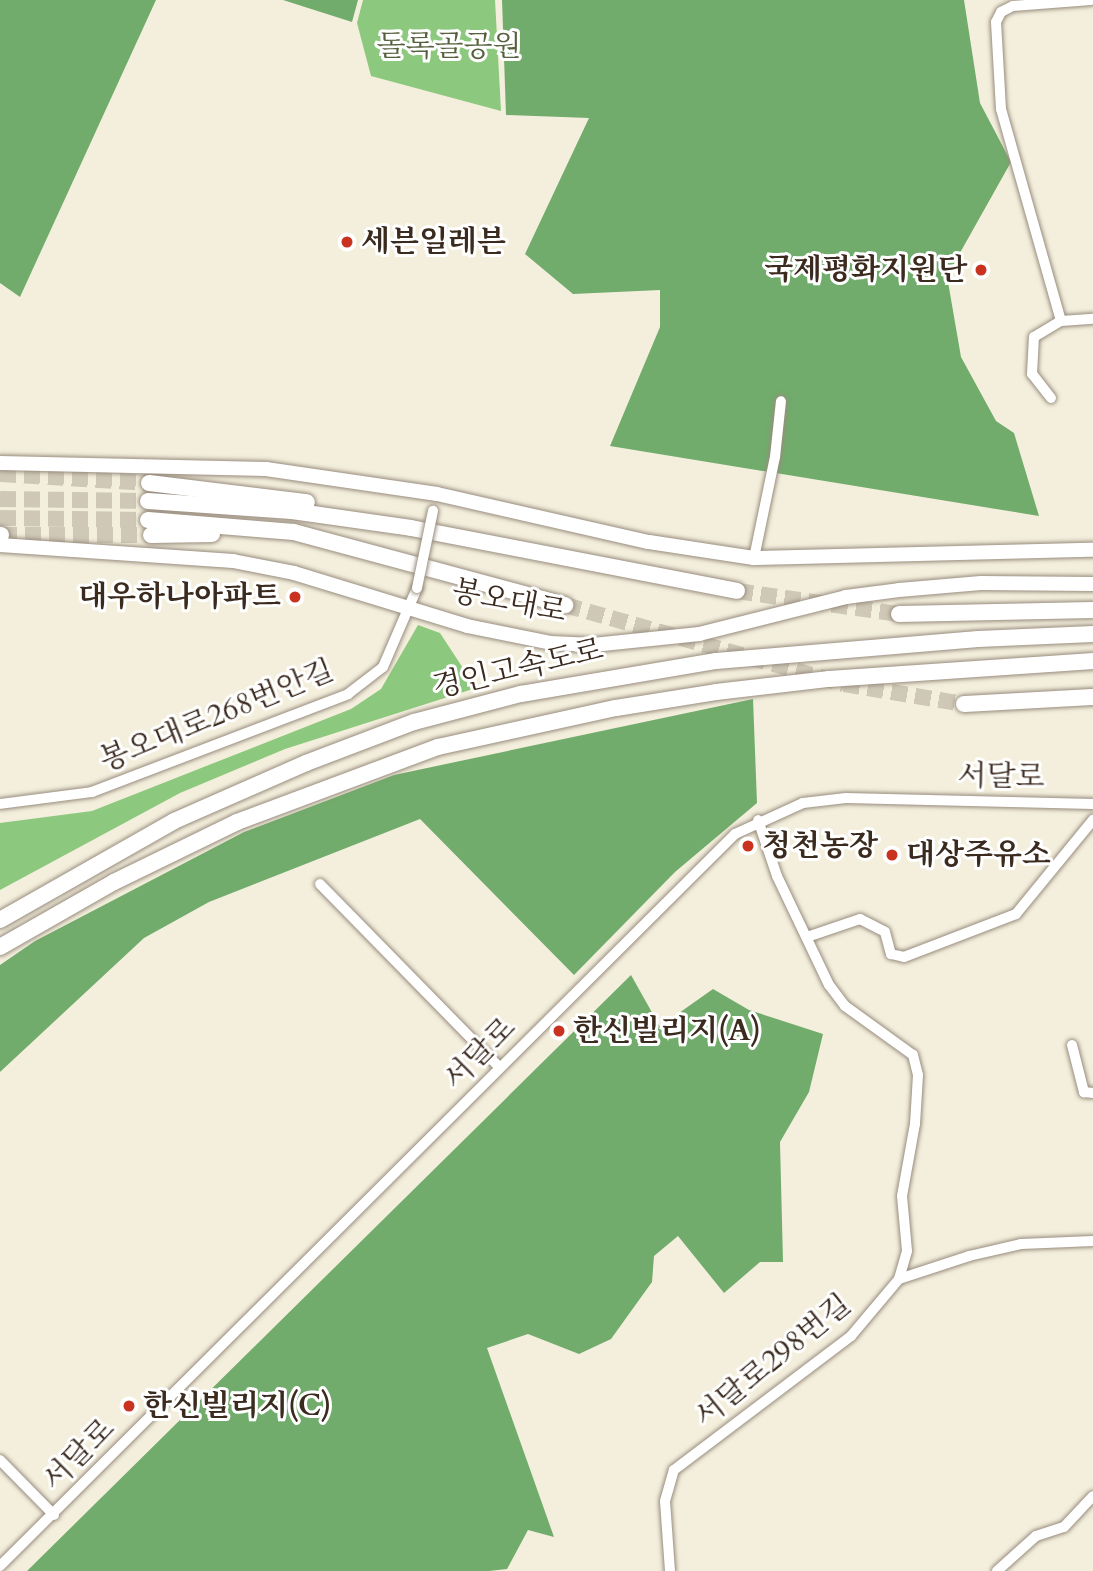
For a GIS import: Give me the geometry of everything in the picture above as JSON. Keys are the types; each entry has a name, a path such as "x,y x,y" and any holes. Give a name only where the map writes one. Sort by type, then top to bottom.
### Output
{"highway":[{"path":"149,483 414,520 535,545 555,556"},
{"name":"봉오대로","path":"148,500 292,511 555,556 737,591"},
{"name":"봉오대로","path":"149,527 294,532 565,605"},
{"path":"899,614 1093,610"},
{"name":"경인고속도로","path":"0,920 174,821 306,762 414,722 521,694 716,661 978,639 1093,634"},
{"name":"경인고속도로","path":"0,947 36,925 237,822 438,747 589,713 716,692 829,679 1093,661"},
{"path":"964,704 1093,696"},
{"path":"0,960 36,925"}],"main road":[{"path":"0,463 266,469 437,494 649,542 754,558 1093,550"},
{"name":"봉오대로","path":"0,545 233,561 293,573 408,608 538,640 593,645 699,634 846,597 899,590 981,583 1093,584"}],"street":[{"path":"1061,321 1001,109 996,22 1001,12 1013,6 1091,0"},
{"path":"1051,398 1032,374 1031,346 1040,330 1061,321 1093,319"},
{"path":"754,558 775,457 781,401"},
{"name":"봉오대로268번안길","path":"0,804 92,792 348,694 383,667 417,588 437,494"},
{"name":"서달로","path":"0,1566 735,834 758,820 803,803 846,798 1093,804"},
{"name":"서달로298번길","path":"670,1571 665,1501 674,1470 851,1336 899,1279 907,1251 902,1178 915,1124 918,1074 913,1055 845,1006 829,985 777,876 758,820"},
{"path":"807,937 860,919 885,932 891,954 904,957 1016,914 1093,820"},
{"path":"320,884 500,1068"},
{"path":"1072,1045 1084,1092 1093,1093"},
{"path":"899,1279 969,1255 1021,1244 1093,1241"},
{"path":"0,1460 54,1515"},
{"path":"997,1571 1036,1536 1064,1527 1093,1496"}],"green space":[{"path":"0,0 156,0 20,297 0,283"},
{"path":"283,0 358,0 352,22"},
{"name":"돌록골공원","path":"363,0 495,0 501,111 371,76 357,23"},
{"path":"502,0 964,0 980,103 1011,162 947,276 961,357 996,421 1014,433 1039,516 610,446 660,327 660,290 573,294 525,254 589,118 506,115"},
{"path":"418,625 440,633 476,688 285,749 180,793 0,890 0,823 92,811 351,709 381,689"},
{"path":"753,699 757,803 675,872 574,975 420,819 209,902 144,938 0,1072 0,965 35,941 244,832 394,775"},
{"path":"631,975 668,1041 679,1013 713,989 749,1010 823,1034 809,1092 780,1142 783,1262 760,1262 724,1293 678,1236 654,1256 652,1282 611,1339 579,1354 528,1334 487,1348 554,1537 528,1530 507,1569 489,1571 27,1571"}],"tunnel":[{"path":"0,474 149,483"},
{"path":"0,499 148,501"},
{"path":"0,518 148,520"},
{"path":"1,535 151,535"},
{"path":"737,591 899,614"},
{"path":"565,605 844,684 964,704"}],"place":[{"name":"세븐일레븐","path":"347,242"},
{"name":"국제평화지원단","path":"981,270"},
{"name":"대우하나아파트","path":"295,597"},
{"name":"청천농장","path":"748,846"},
{"name":"대상주유소","path":"892,855"},
{"name":"한신빌리지(A)","path":"559,1031"},
{"name":"한신빌리지(C)","path":"129,1406"}]}
